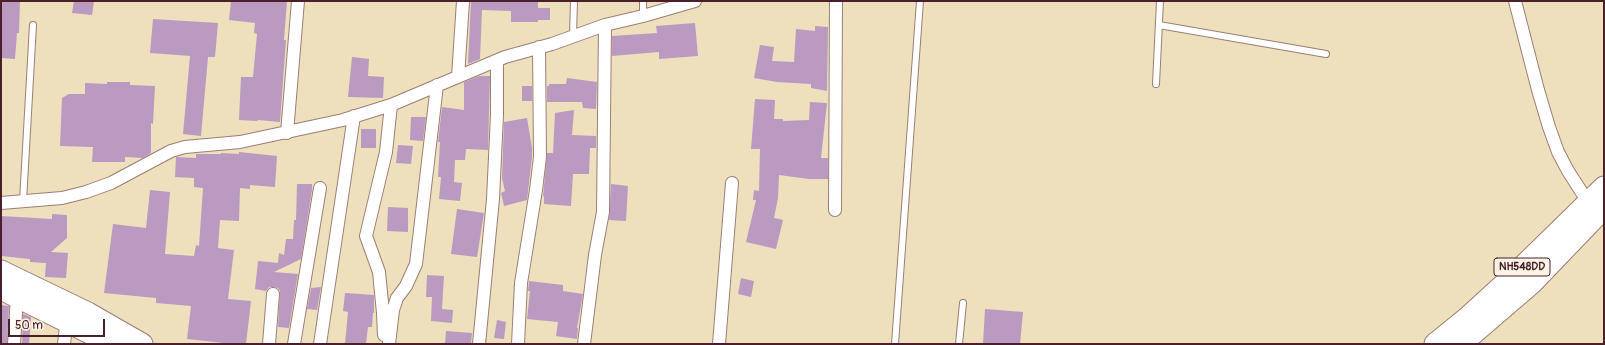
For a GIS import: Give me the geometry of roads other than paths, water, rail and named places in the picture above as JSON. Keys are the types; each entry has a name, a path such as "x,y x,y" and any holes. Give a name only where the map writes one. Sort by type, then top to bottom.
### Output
{"highway":[{"name":"NH548DD","path":"1461,344 1532,283 1597,207 1604,186"},
{"name":"NH548DD","path":"1435,344 1467,318 1514,275 1597,207"},
{"path":"1,271 68,313 112,344"},
{"path":"9,293 68,313 88,312 142,344"}],"street":[{"path":"287,133 298,1"},
{"path":"458,77 463,1"},
{"path":"1,203 62,198 86,192 111,183 171,151 185,147 240,142 287,133 354,116 391,105 497,61 605,25 695,1"},
{"path":"835,210 836,1"},
{"path":"1515,1 1548,127 1558,152 1568,171 1597,207"},
{"path":"584,344 595,255 603,212 605,25"},
{"path":"518,344 521,283 540,157 539,47"},
{"path":"479,344 493,199 497,115 497,61"},
{"path":"389,344 393,310 397,298 406,286 416,264 437,85"},
{"path":"382,344 384,335 382,327 384,313 379,272 366,236 386,152 391,105"},
{"path":"320,344 354,116"},
{"path":"719,344 732,183"},
{"path":"294,344 320,188"},
{"path":"9,293 14,344"},
{"path":"269,344 273,294"},
{"path":"64,344 68,313"}],"lane":[{"path":"573,36 574,1"},
{"path":"643,1 643,16"},
{"path":"895,344 920,1"},
{"path":"1156,84 1160,1"},
{"path":"23,201 33,25"},
{"path":"1159,25 1326,54"},
{"path":"959,344 963,303"}]}
